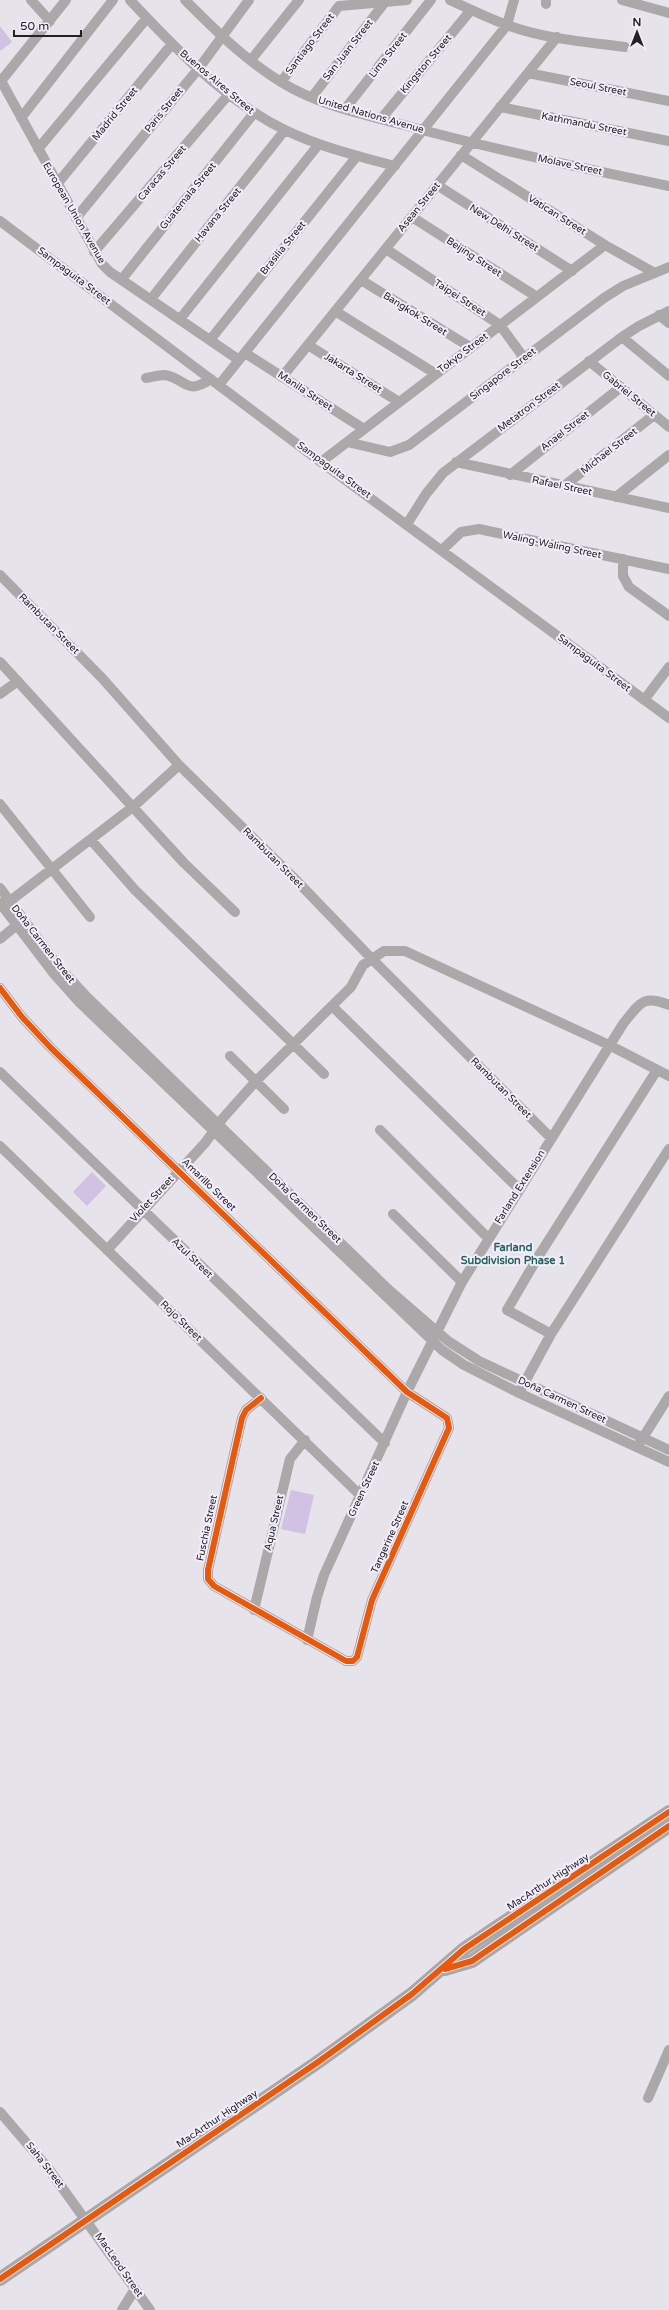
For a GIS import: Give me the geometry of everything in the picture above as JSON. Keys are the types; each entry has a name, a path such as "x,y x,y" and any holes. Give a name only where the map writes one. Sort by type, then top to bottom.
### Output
{"highway":[{"name":"MacArthur Highway","path":"0,2279 318,2062 441,1971 464,1949 669,1812"},
{"name":"MacArthur Highway","path":"441,1971 472,1961 669,1826"}],"street":[{"path":"30,0 50,21"},
{"path":"1,80 66,0"},
{"path":"21,118 113,0"},
{"name":"Buenos Aires Street","path":"130,0 172,44 229,94 254,113 285,130 318,144 395,166"},
{"name":"United Nations Avenue","path":"185,0 222,37 251,60 281,82 312,98 345,109 471,143"},
{"path":"251,60 299,0"},
{"path":"338,3 407,0"},
{"name":"Lima Street","path":"345,109 431,0"},
{"path":"450,0 507,25 556,37 625,47"},
{"path":"146,378 163,375 192,388 202,386 215,382 242,356 424,131 507,25 514,0"},
{"path":"622,0 669,13"},
{"name":"Paris Street","path":"76,218 199,68 246,1"},
{"name":"San Juan Street","path":"312,98 385,2"},
{"name":"Santiago Street","path":"281,82 338,3"},
{"name":"Kingston Street","path":"381,119 471,10"},
{"path":"38,149 147,18"},
{"name":"Asean Street","path":"282,377 556,37"},
{"name":"Madrid Street","path":"57,184 172,44"},
{"name":"Seoul Street","path":"528,73 669,101"},
{"name":"European Union Avenue","path":"1,80 94,252 102,264 210,340 242,356"},
{"name":"Caracas Street","path":"94,252 229,94"},
{"name":"Kathmandu Street","path":"500,108 669,141"},
{"name":"Guatemala Street","path":"122,279 254,113"},
{"name":"Havana Street","path":"151,299 285,130"},
{"name":"Molave Street","path":"471,143 669,186"},
{"path":"180,319 318,144"},
{"name":"Vatican Street","path":"461,155 605,245 653,272"},
{"name":"Brasilia Street","path":"210,340 357,156"},
{"name":"New Delhi Street","path":"437,185 572,271"},
{"name":"Beijing Street","path":"412,217 537,297"},
{"name":"Sampaguita Street","path":"0,221 321,462 669,718"},
{"name":"Tokyo Street","path":"321,462 605,245"},
{"name":"Taipei Street","path":"386,249 500,325 524,358"},
{"name":"Singapore Street","path":"347,442 381,451 397,450 409,445 604,298 623,286 653,272 669,267"},
{"name":"Bangkok Street","path":"361,280 470,347"},
{"path":"335,311 436,374"},
{"path":"664,313 669,323"},
{"name":"Metatron Street","path":"407,524 434,483 456,462 622,337 664,313"},
{"path":"622,337 669,376"},
{"name":"Jakarta Street","path":"308,345 399,402"},
{"name":"Manila Street","path":"242,356 282,377 364,429"},
{"name":"Gabriel Street","path":"589,362 669,427"},
{"name":"Anael Street","path":"510,475 621,387"},
{"name":"Michael Street","path":"564,486 654,415"},
{"path":"616,497 656,463 669,455"},
{"name":"Rafael Street","path":"456,462 510,475 669,508"},
{"path":"656,463 669,466"},
{"name":"Waling-Waling Street","path":"442,550 461,532 479,529 669,569"},
{"path":"623,560 623,576 629,587 669,616"},
{"name":"Rambutan Street","path":"0,575 102,678 179,765 293,877 372,959 550,1137"},
{"path":"0,662 134,806 184,863 235,912"},
{"path":"644,700 669,667"},
{"path":"0,694 18,681"},
{"path":"5,902 134,806 179,765"},
{"path":"0,804 90,917"},
{"path":"90,840 135,890 294,1043 324,1074"},
{"name":"Doña Carmen Street","path":"0,888 5,902 20,923 57,971 82,999 341,1249 432,1341 464,1365 519,1393 669,1462"},
{"path":"0,939 20,923"},
{"path":"372,959 384,951 405,951 609,1045 669,1076"},
{"name":"Violet Street","path":"107,1250 179,1170 206,1144 216,1128 255,1082 351,988 363,965 372,959"},
{"name":"Amarillo Street","path":"0,988 22,1017 50,1047 407,1392"},
{"name":"Farland Extension","path":"432,1341 462,1282 488,1238 550,1137 630,1015 642,1002 656,999 669,1005"},
{"path":"333,1007 518,1189"},
{"path":"230,1056 284,1109"},
{"path":"551,1334 507,1310 657,1070"},
{"name":"Azul Street","path":"0,1072 385,1443"},
{"path":"380,1130 488,1238"},
{"name":"Rojo Street","path":"0,1146 361,1496"},
{"path":"519,1393 551,1334 669,1149"},
{"path":"393,1214 462,1282"},
{"name":"Doña Carmen Street","path":"341,1249 437,1332 469,1356 669,1450"},
{"name":"Green Street","path":"307,1640 320,1585 407,1392 432,1341"},
{"name":"Tangerine Street","path":"307,1640 346,1662 352,1661 357,1657 372,1600 449,1428 449,1422 445,1415 407,1392"},
{"path":"637,1447 669,1396"},
{"name":"Fuschia Street","path":"260,1398 246,1410 242,1418 208,1575 210,1583 214,1586 307,1640"},
{"name":"Aqua Street","path":"254,1610 290,1459 304,1440"},
{"path":"648,2098 669,2050"},
{"name":"Saha Street","path":"0,2112 48,2168 87,2220"},
{"name":"MacLeod Street","path":"87,2220 150,2310"},
{"path":"122,2310 135,2289"}],"shaded area":[{"path":"0,26 12,42 0,51"},
{"path":"92,1172 106,1186 87,1206 73,1192"},
{"path":"291,1490 314,1495 305,1534 281,1529"}],"cycle path":[{"path":"0,988 22,1017 50,1047 407,1392 447,1418 449,1428 372,1600 357,1657 353,1661 346,1661 214,1586 208,1579 208,1570 242,1418 246,1410 261,1398"},
{"path":"0,2279 318,2062 412,1994 464,1949 669,1812"},
{"path":"445,1969 472,1961 669,1826"}],"district":[{"name":"Farland Subdivision Phase 1","path":"513,1253"}]}
